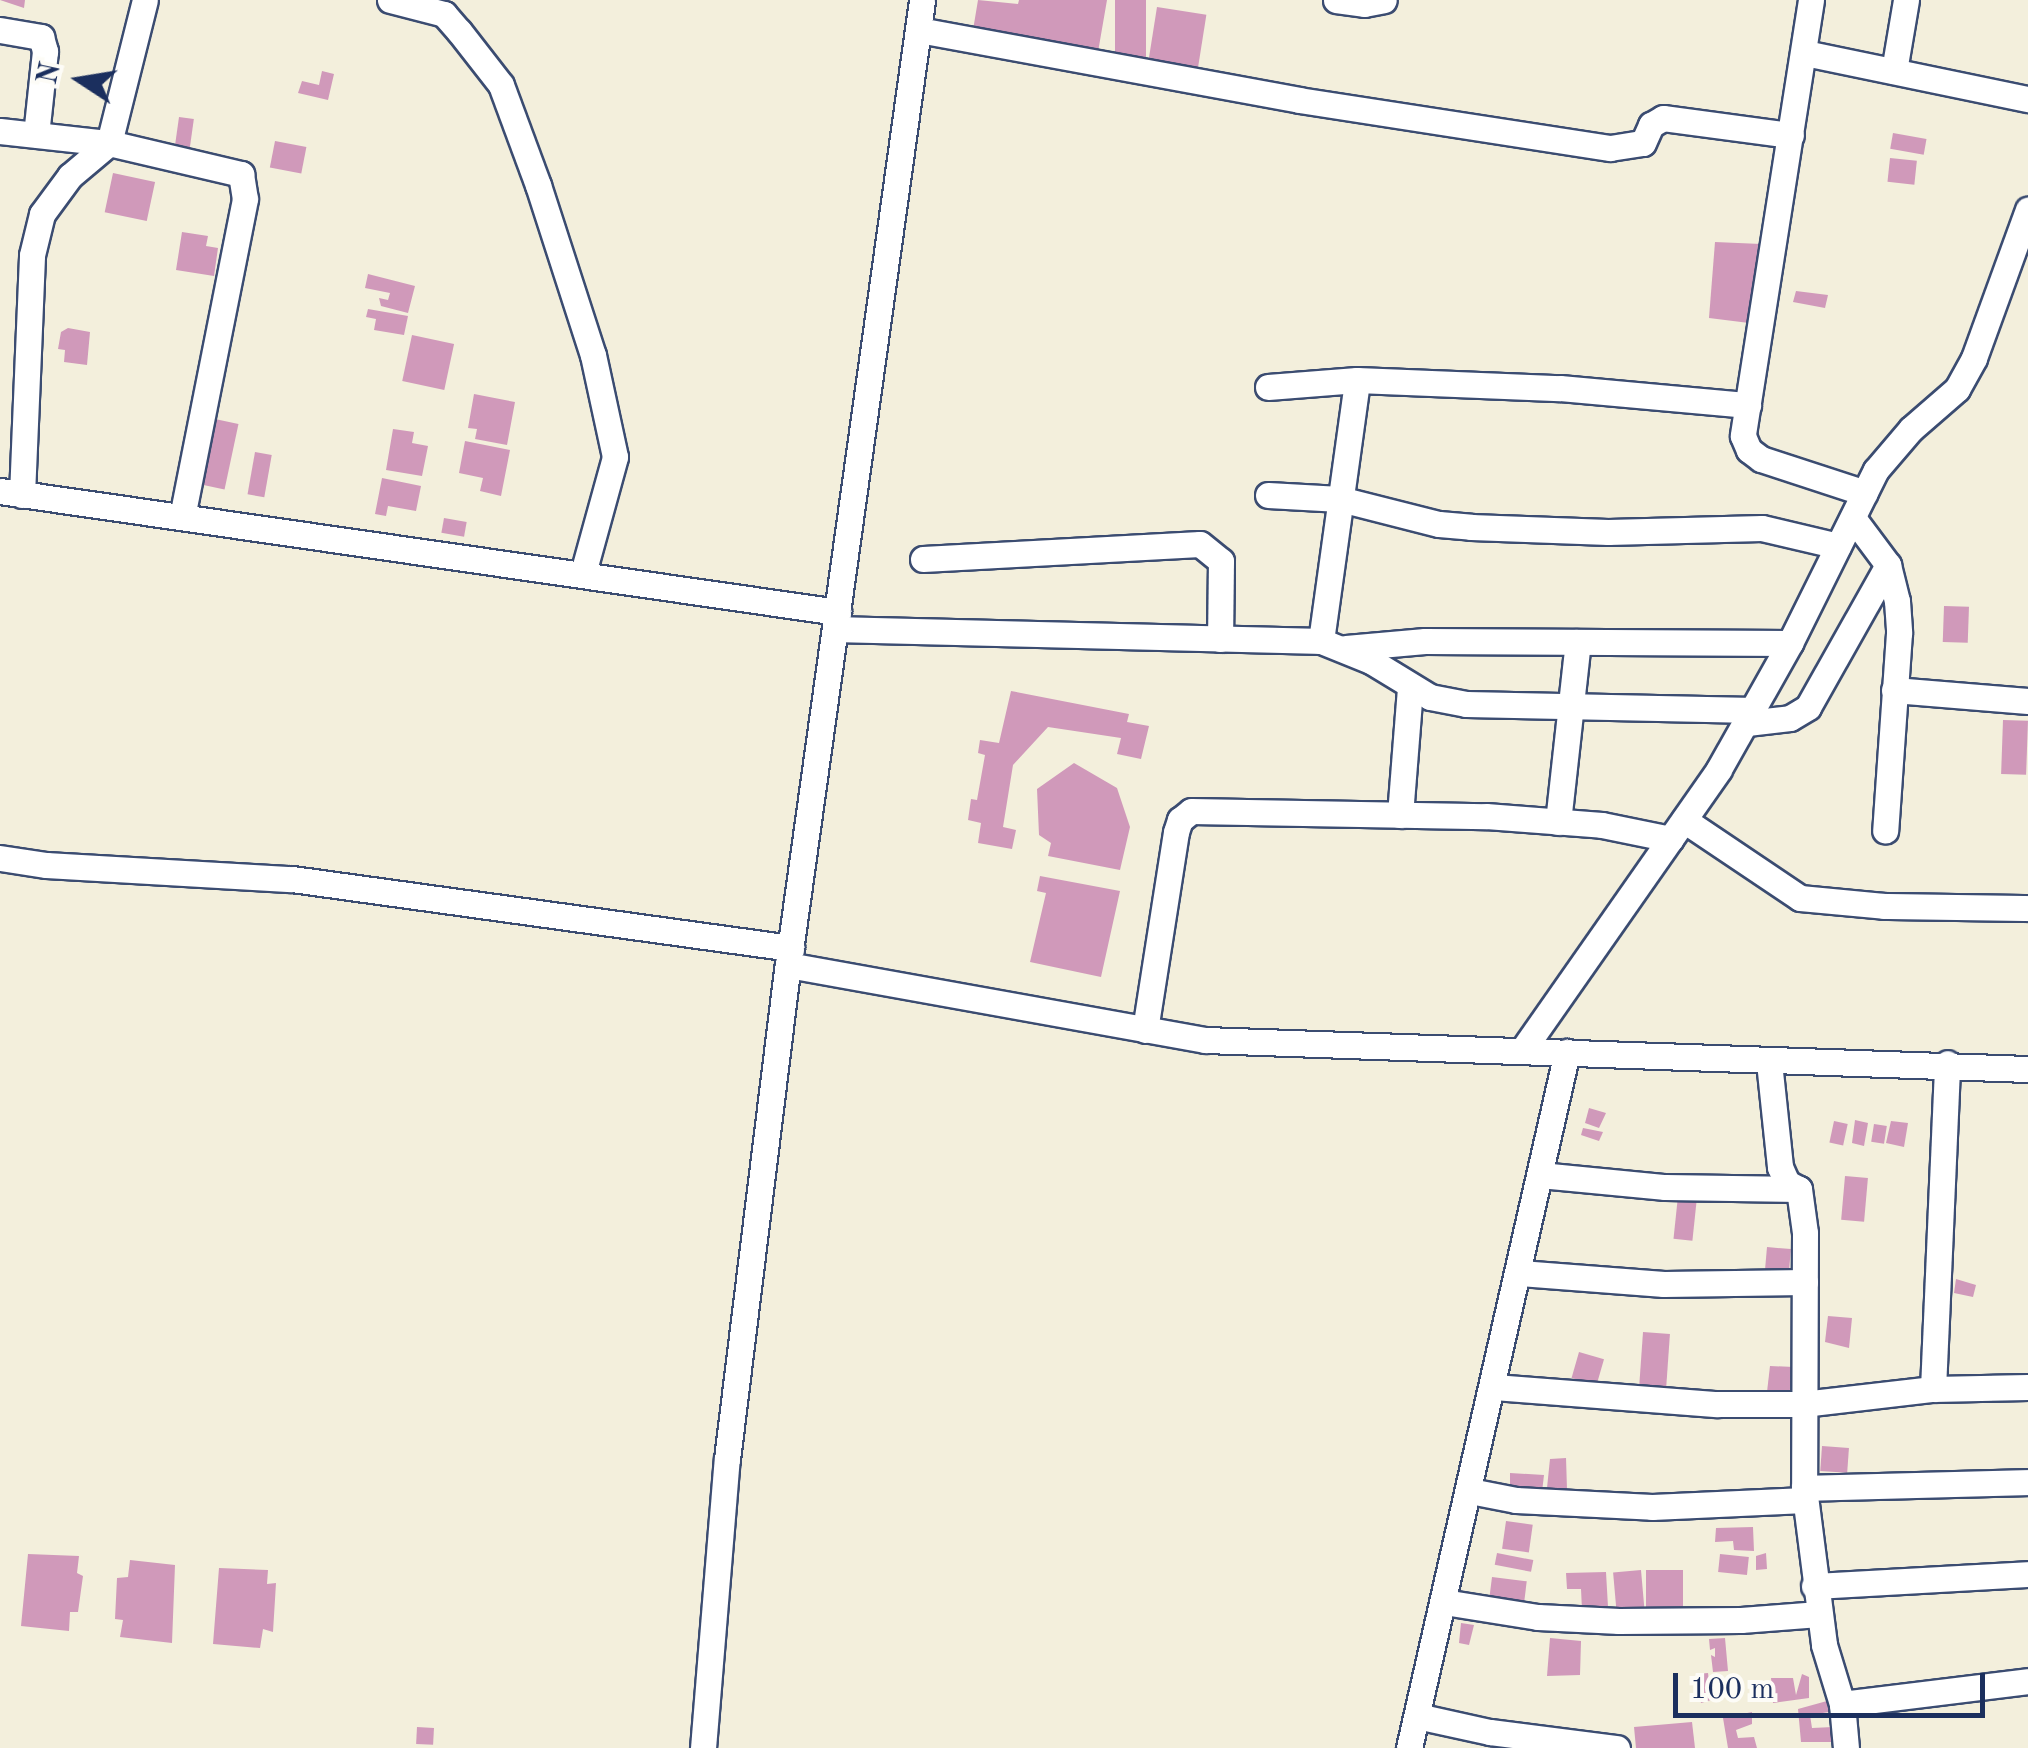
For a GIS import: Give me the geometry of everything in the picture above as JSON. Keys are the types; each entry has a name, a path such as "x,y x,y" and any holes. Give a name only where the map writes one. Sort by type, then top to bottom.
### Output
{"street":[{"path":"146,0 110,143 70,176 42,214 32,255 11,493 582,573 836,621 1333,645 1426,641 1790,643"},
{"path":"390,0 444,14 459,31 501,85 538,185 594,354 615,457 582,573"},
{"path":"704,1748 727,1459 790,956 922,0"},
{"path":"1336,0 1364,4 1384,0"},
{"path":"1811,0 1743,436 1748,450 1761,460 1865,493"},
{"path":"1894,71 1906,0"},
{"path":"0,30 41,37 46,51 36,135"},
{"path":"919,30 1262,94 1610,148 1642,143 1652,124 1663,118 1790,135"},
{"path":"1804,53 2028,98"},
{"path":"0,131 110,143 241,174 245,199 182,518"},
{"path":"1524,1048 1678,830 1751,716 1865,493 1890,452 1911,429 1943,405 1966,374 2028,210"},
{"path":"1268,387 1356,380 1560,388 1748,405"},
{"path":"1333,645 1340,499 1356,380"},
{"path":"1268,495 1340,499 1439,524 1608,532 1762,528 1838,546"},
{"path":"1852,518 1888,565 1899,633 1885,831"},
{"path":"923,559 1200,544 1221,561 1220,638"},
{"path":"1333,645 1430,698 1466,704 1790,718 1808,706 1888,565"},
{"path":"1558,822 1578,642"},
{"path":"1400,815 1410,688"},
{"path":"1894,690 2028,701"},
{"path":"1145,1030 1180,820 1191,812 1400,815 1678,830 1800,898 1884,906 2028,908"},
{"path":"0,858 46,866 292,878 790,956 1206,1040 1524,1048 1769,1062 1947,1063 2028,1069"},
{"path":"1409,1748 1520,1273 1567,1052"},
{"path":"1769,1062 1780,1167 1788,1183 1799,1190"},
{"path":"1933,1389 1947,1063"},
{"path":"1540,1175 1664,1187 1799,1190"},
{"path":"1799,1190 1806,1282 1804,1494 1814,1586 1842,1704 1846,1748"},
{"path":"1520,1273 1664,1284 1806,1282"},
{"path":"1494,1387 1677,1403 1803,1404 1933,1389 2028,1386"},
{"path":"1470,1491 1516,1500 1652,1507 2028,1482"},
{"path":"1814,1586 2028,1574"},
{"path":"1444,1602 1538,1617 1618,1620 1741,1620 1819,1614"},
{"path":"1842,1704 2028,1681"},
{"path":"1417,1716 1490,1732 1617,1748"}],"building":[{"path":"0,0 25,0 24,8"},
{"path":"978,0 1018,4 1019,0 1107,0 1098,52 973,30"},
{"path":"1115,0 1146,0 1146,57 1115,57"},
{"path":"1157,7 1206,15 1197,77 1147,69"},
{"path":"322,71 334,74 328,100 298,93 302,81 319,85"},
{"path":"179,117 194,119 189,154 174,152"},
{"path":"1893,133 1926,139 1924,155 1890,149"},
{"path":"275,141 306,147 301,174 270,168"},
{"path":"1890,158 1917,161 1914,185 1887,182"},
{"path":"113,173 155,182 147,221 105,212"},
{"path":"182,232 208,236 206,246 218,248 214,276 176,270"},
{"path":"1715,242 1761,244 1749,323 1709,318"},
{"path":"368,274 415,286 408,313 381,306 379,298 388,300 390,293 365,288"},
{"path":"1796,291 1828,295 1825,308 1793,302"},
{"path":"368,309 408,316 404,335 374,330 376,319 366,317"},
{"path":"68,328 90,332 87,365 64,362 65,350 58,349 61,332"},
{"path":"412,335 454,344 444,390 402,381"},
{"path":"474,394 515,402 507,445 475,439 477,429 468,428"},
{"path":"215,419 238,424 225,490 201,485"},
{"path":"393,429 414,432 412,443 428,446 422,476 386,470"},
{"path":"465,441 510,450 501,496 480,491 483,478 459,473"},
{"path":"255,452 272,455 264,497 248,494"},
{"path":"382,478 421,486 416,511 388,506 386,516 375,514"},
{"path":"444,518 467,522 464,537 441,533"},
{"path":"1944,606 1969,607 1968,643 1943,642"},
{"path":"1011,691 1129,714 1127,722 1149,726 1141,759 1117,754 1121,738 1048,727 1013,765 1003,827 1016,830 1012,849 978,843 981,823 968,820 971,799 977,800 985,755 978,753 980,740 999,743"},
{"path":"2003,720 2028,721 2026,775 2001,774"},
{"path":"1074,763 1117,788 1130,827 1120,870 1048,856 1051,843 1039,835 1037,789"},
{"path":"1040,876 1120,891 1101,977 1030,962 1046,893 1037,891"},
{"path":"1589,1108 1606,1113 1599,1128 1585,1123"},
{"path":"1855,1120 1868,1123 1864,1146 1852,1143"},
{"path":"1834,1121 1848,1124 1843,1145 1829,1143"},
{"path":"1891,1121 1908,1123 1904,1147 1886,1143"},
{"path":"1874,1124 1887,1126 1884,1144 1871,1142"},
{"path":"1583,1128 1603,1132 1599,1141 1581,1135"},
{"path":"1845,1176 1868,1178 1864,1222 1841,1220"},
{"path":"1678,1196 1697,1198 1692,1241 1674,1239"},
{"path":"1767,1247 1791,1249 1789,1274 1765,1272"},
{"path":"1956,1279 1976,1285 1973,1297 1954,1293"},
{"path":"1828,1316 1852,1318 1849,1348 1825,1342"},
{"path":"1643,1332 1670,1334 1666,1389 1639,1387"},
{"path":"1579,1352 1604,1359 1597,1385 1572,1378"},
{"path":"1770,1366 1794,1367 1789,1395 1767,1392"},
{"path":"1822,1446 1849,1448 1847,1473 1820,1471"},
{"path":"1566,1458 1567,1489 1547,1488 1550,1459"},
{"path":"1510,1473 1544,1475 1542,1492 1510,1488"},
{"path":"1506,1521 1533,1525 1529,1552 1502,1549"},
{"path":"1753,1527 1754,1551 1734,1550 1733,1541 1715,1542 1716,1528"},
{"path":"1497,1553 1533,1560 1531,1572 1495,1565"},
{"path":"1766,1553 1767,1569 1756,1570 1756,1556"},
{"path":"28,1554 79,1556 77,1573 83,1576 78,1612 70,1612 69,1631 21,1626"},
{"path":"1720,1554 1749,1557 1747,1575 1718,1572"},
{"path":"130,1560 175,1565 172,1643 120,1637 123,1620 115,1619 117,1578 128,1577"},
{"path":"219,1568 268,1570 267,1584 276,1583 273,1632 263,1629 260,1648 213,1644"},
{"path":"1641,1570 1644,1608 1616,1610 1613,1572"},
{"path":"1646,1570 1683,1570 1683,1608 1646,1608"},
{"path":"1606,1572 1608,1607 1582,1610 1581,1589 1567,1589 1566,1573"},
{"path":"1492,1577 1527,1581 1524,1603 1489,1599"},
{"path":"1461,1623 1474,1625 1469,1645 1459,1643"},
{"path":"1550,1638 1581,1641 1580,1675 1547,1676"},
{"path":"1725,1638 1728,1671 1713,1672 1711,1655 1715,1657 1715,1648 1710,1650 1709,1639"},
{"path":"1708,1673 1711,1700 1701,1703 1696,1674"},
{"path":"1802,1674 1809,1677 1809,1698 1773,1703 1771,1678 1793,1678 1796,1695"},
{"path":"1827,1701 1829,1712 1810,1715 1812,1728 1833,1727 1833,1742 1801,1742 1798,1709"},
{"path":"1752,1712 1752,1724 1736,1730 1738,1738 1754,1737 1757,1748 1728,1748 1723,1718"},
{"path":"1692,1722 1695,1748 1636,1748 1634,1727"},
{"path":"417,1727 434,1728 433,1745 416,1744"}]}
